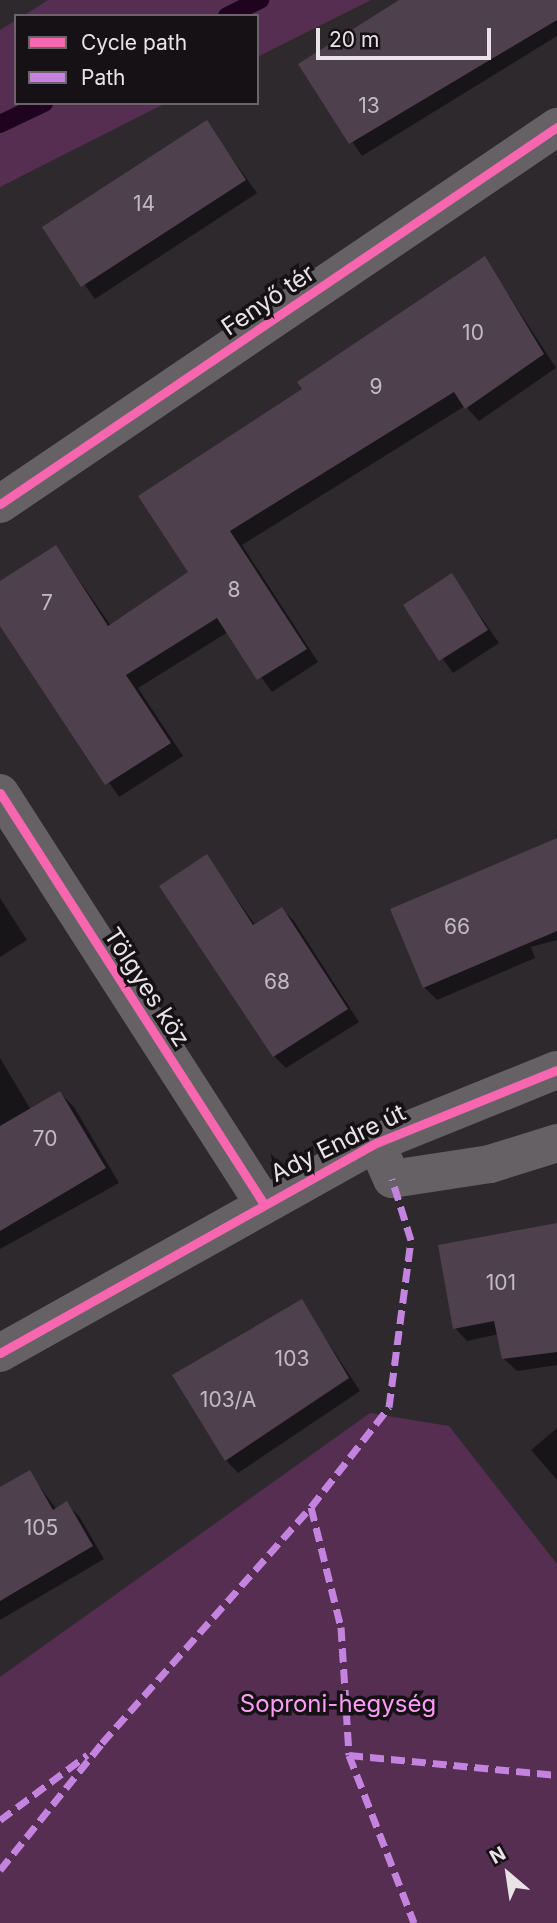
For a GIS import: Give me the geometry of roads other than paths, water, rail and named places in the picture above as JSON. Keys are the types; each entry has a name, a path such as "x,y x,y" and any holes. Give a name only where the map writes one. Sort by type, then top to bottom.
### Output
{"street":[{"name":"Fenyő tér","path":"0,504 557,128"},
{"name":"Tölgyes köz","path":"0,793 263,1202"},
{"name":"Ady Endre út","path":"0,1353 263,1202 376,1143 557,1070"},
{"path":"376,1143 392,1179 490,1164 557,1143"}],"waterway":[{"path":"231,14 260,0"},
{"path":"0,124 40,105"}],"park label":[{"name":"Soproni-hegység","path":"338,1704"}]}
